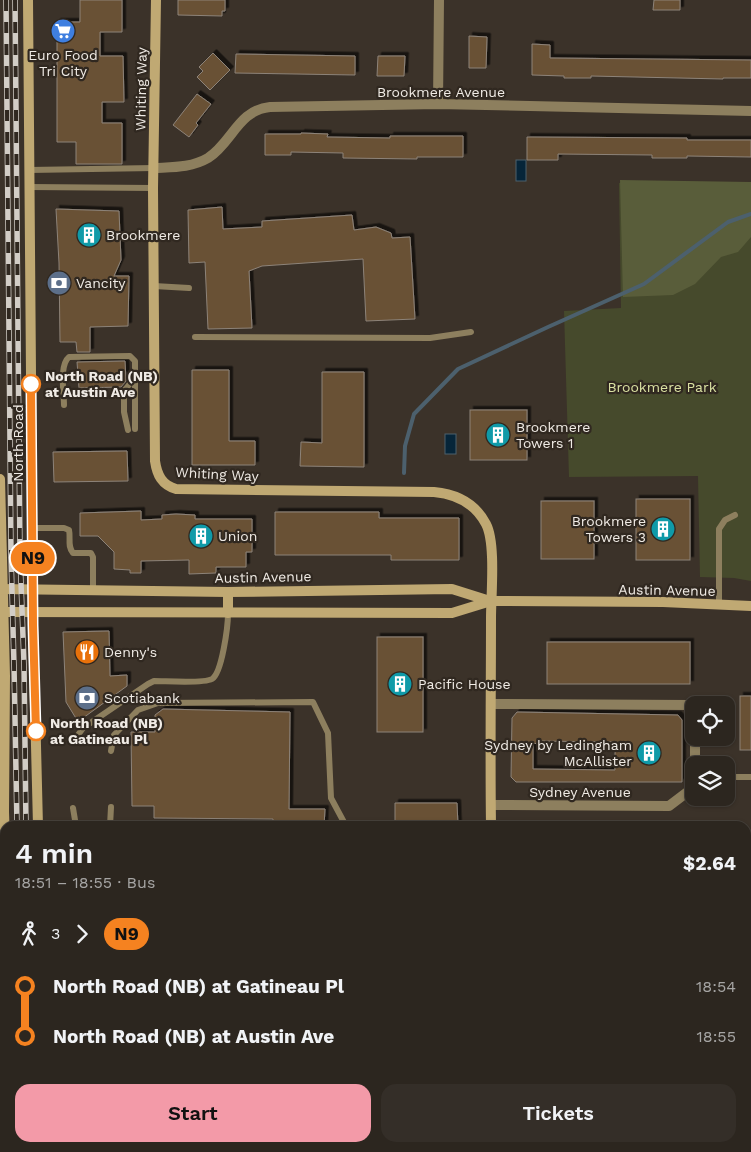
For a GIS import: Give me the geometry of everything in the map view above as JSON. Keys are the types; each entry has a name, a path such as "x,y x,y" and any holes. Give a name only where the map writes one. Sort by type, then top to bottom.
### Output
{"main road":[{"name":"North Road","path":"28,0 33,613 38,821"},
{"name":"Whiting Way","path":"156,0 154,286 155,461 158,475 163,483 171,488 185,490 434,492 455,496 464,500 478,512 487,525 491,540 491,601"},
{"name":"North Road","path":"0,479 2,748 5,821"},
{"name":"Austin Avenue","path":"2,589 228,592 452,589 491,601 663,602 751,606"},
{"path":"228,592 228,613"},
{"name":"Austin Avenue","path":"1,612 452,613 491,601"},
{"path":"491,601 491,821"}],"street":[{"path":"438,104 439,0"},
{"name":"Brookmere Avenue","path":"154,168 188,166 198,163 214,154 247,116 262,108 438,104 751,111"},
{"path":"491,704 685,705"},
{"name":"Sydney Avenue","path":"491,805 669,806 685,794"}],"lane":[{"path":"29,170 154,168"},
{"path":"30,187 154,188"},
{"path":"154,286 189,288"},
{"path":"195,336 430,338 471,332"},
{"path":"64,406 63,368 69,357 130,356 135,361 136,376 132,429 124,412 124,391 136,376"},
{"path":"719,605 719,529 726,520 735,515"},
{"path":"32,528 64,528 69,530 71,550 74,553 91,554 93,557 92,591"},
{"path":"76,742 83,728 154,681 211,680 216,675 226,640 228,613"},
{"path":"111,751 114,735 138,710 158,703 313,702 328,733 331,798 343,821"},
{"path":"735,777 751,777"},
{"path":"110,807 110,821"},
{"path":"73,808 75,821"}],"green space":[{"path":"620,180 751,182 751,237 738,252 721,257 695,284 673,295 623,297"},
{"name":"Brookmere Park","path":"619,183 751,183 751,581 734,578 700,577 698,476 569,477 564,311 621,308"}],"water":[{"path":"516,160 526,160 526,181 516,181"},
{"path":"445,434 456,434 456,454 445,454"}],"building":[{"path":"80,0 122,0 122,32 100,32 100,56 123,56 124,102 102,102 102,123 122,123 122,164 76,164 76,142 57,142 57,22 80,22"},
{"path":"178,0 225,0 225,11 222,11 222,16 178,15"},
{"path":"654,0 680,0 680,10 653,10"},
{"path":"469,36 487,37 486,68 469,68"},
{"path":"532,44 550,45 550,58 751,60 751,78 591,76 591,78 564,78 564,76 532,75"},
{"path":"213,53 230,70 210,90 197,77 203,71 199,67"},
{"path":"236,54 355,56 355,75 235,73"},
{"path":"378,56 405,56 404,76 377,76"},
{"path":"197,94 211,104 196,123 198,125 189,137 173,125"},
{"path":"265,134 328,134 327,137 463,136 463,157 417,157 417,159 343,158 343,153 291,152 291,155 265,155"},
{"path":"527,137 751,140 751,157 687,156 687,158 652,158 652,155 558,154 558,160 527,160"},
{"path":"222,207 223,229 262,227 262,221 352,215 354,230 376,227 391,233 392,238 410,237 415,319 366,321 363,259 262,266 249,271 252,328 208,329 205,262 189,263 188,210"},
{"path":"56,209 119,211 121,260 114,276 129,276 128,326 90,327 90,352 77,352 76,342 60,342"},
{"path":"125,361 126,381 121,387 79,388 77,362"},
{"path":"192,370 229,370 229,441 255,441 255,465 192,465"},
{"path":"322,372 364,372 364,467 300,466 301,442 322,443"},
{"name":"Brookmere Towers 1","path":"470,410 527,410 527,460 470,460"},
{"path":"127,451 128,481 54,482 53,452"},
{"name":"Brookmere Towers 3","path":"636,499 690,499 690,560 636,560"},
{"path":"541,501 594,501 594,559 541,559"},
{"name":"Union","path":"141,511 141,520 162,519 162,515 176,514 195,515 195,519 252,519 252,552 246,552 246,567 216,567 216,573 189,574 189,560 141,561 141,573 130,573 130,570 114,569 114,552 98,536 80,536 80,513"},
{"path":"275,512 379,512 379,518 459,518 459,560 391,560 391,555 275,555"},
{"path":"109,631 110,676 127,675 127,686 83,718 82,716 77,720 66,702 63,632"},
{"name":"Pacific House","path":"377,637 423,637 423,732 377,732"},
{"path":"547,642 690,642 690,684 547,684"},
{"path":"740,696 751,696 751,750 740,750"},
{"path":"163,709 290,712 289,809 325,809 324,821 154,818 154,806 132,806 131,732 155,732 155,715"},
{"name":"Sydney by Ledingham McAllister","path":"517,712 678,715 682,720 682,782 516,782 511,777 512,718","holes":["538,741 615,742 615,770 533,769 533,743 538,744"]},
{"path":"395,803 457,803 458,821 395,821"}],"waterway":[{"path":"404,473 405,446 414,414 458,369 644,284 728,222 751,214"}],"railway":[{"path":"6,0 11,555 17,821"},
{"path":"15,0 20,555 24,664 26,821"}],"bus line":[{"name":"N9","path":"31,384 36,731"}],"place":[{"name":"Euro Food Tri City","path":"63,31"},
{"name":"Brookmere","path":"89,235"},
{"name":"Vancity","path":"59,283"},
{"name":"North Road (NB) at Austin Ave","path":"31,384"},
{"name":"Brookmere Towers 1","path":"498,435"},
{"name":"Brookmere Towers 3","path":"663,529"},
{"name":"Union","path":"201,536"},
{"name":"Denny's","path":"87,652"},
{"name":"Pacific House","path":"400,684"},
{"name":"Scotiabank","path":"87,698"},
{"name":"North Road (NB) at Gatineau Pl","path":"36,731"},
{"name":"Sydney by Ledingham McAllister","path":"649,753"}]}
